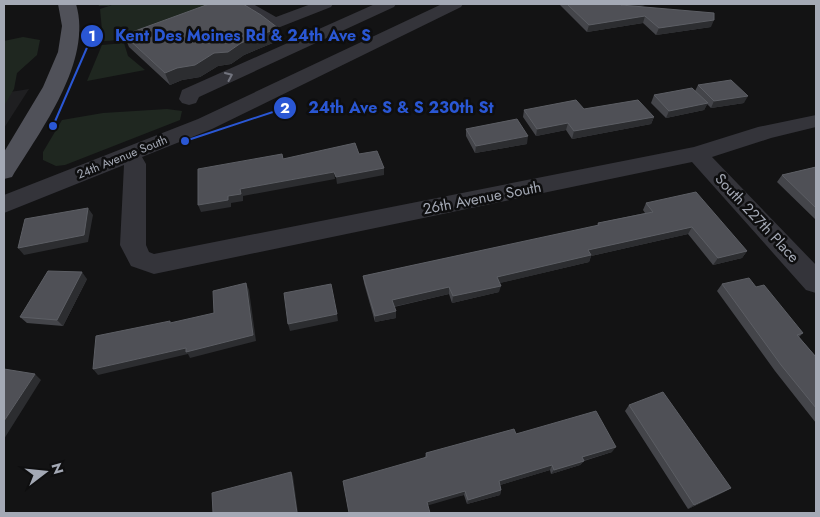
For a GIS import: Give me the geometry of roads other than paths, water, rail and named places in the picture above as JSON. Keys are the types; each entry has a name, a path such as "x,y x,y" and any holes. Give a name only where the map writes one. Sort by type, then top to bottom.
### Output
{"main road":[{"path":"4,171 43,105 61,66 71,24 67,4"}],"street":[{"path":"242,4 275,24 325,4"},
{"path":"189,99 189,94 388,4"},
{"name":"24th Avenue South","path":"4,204 205,124 440,6"},
{"name":"26th Avenue South","path":"128,155 135,164 133,244 136,253 145,263 154,264 697,154 766,132 816,121"},
{"name":"South 227th Place","path":"697,154 816,282"}],"place":[{"name":"Kent Des Moines Rd & 24th Ave S","path":"53,126"},
{"name":"24th Ave S & S 230th St","path":"185,141"}]}
